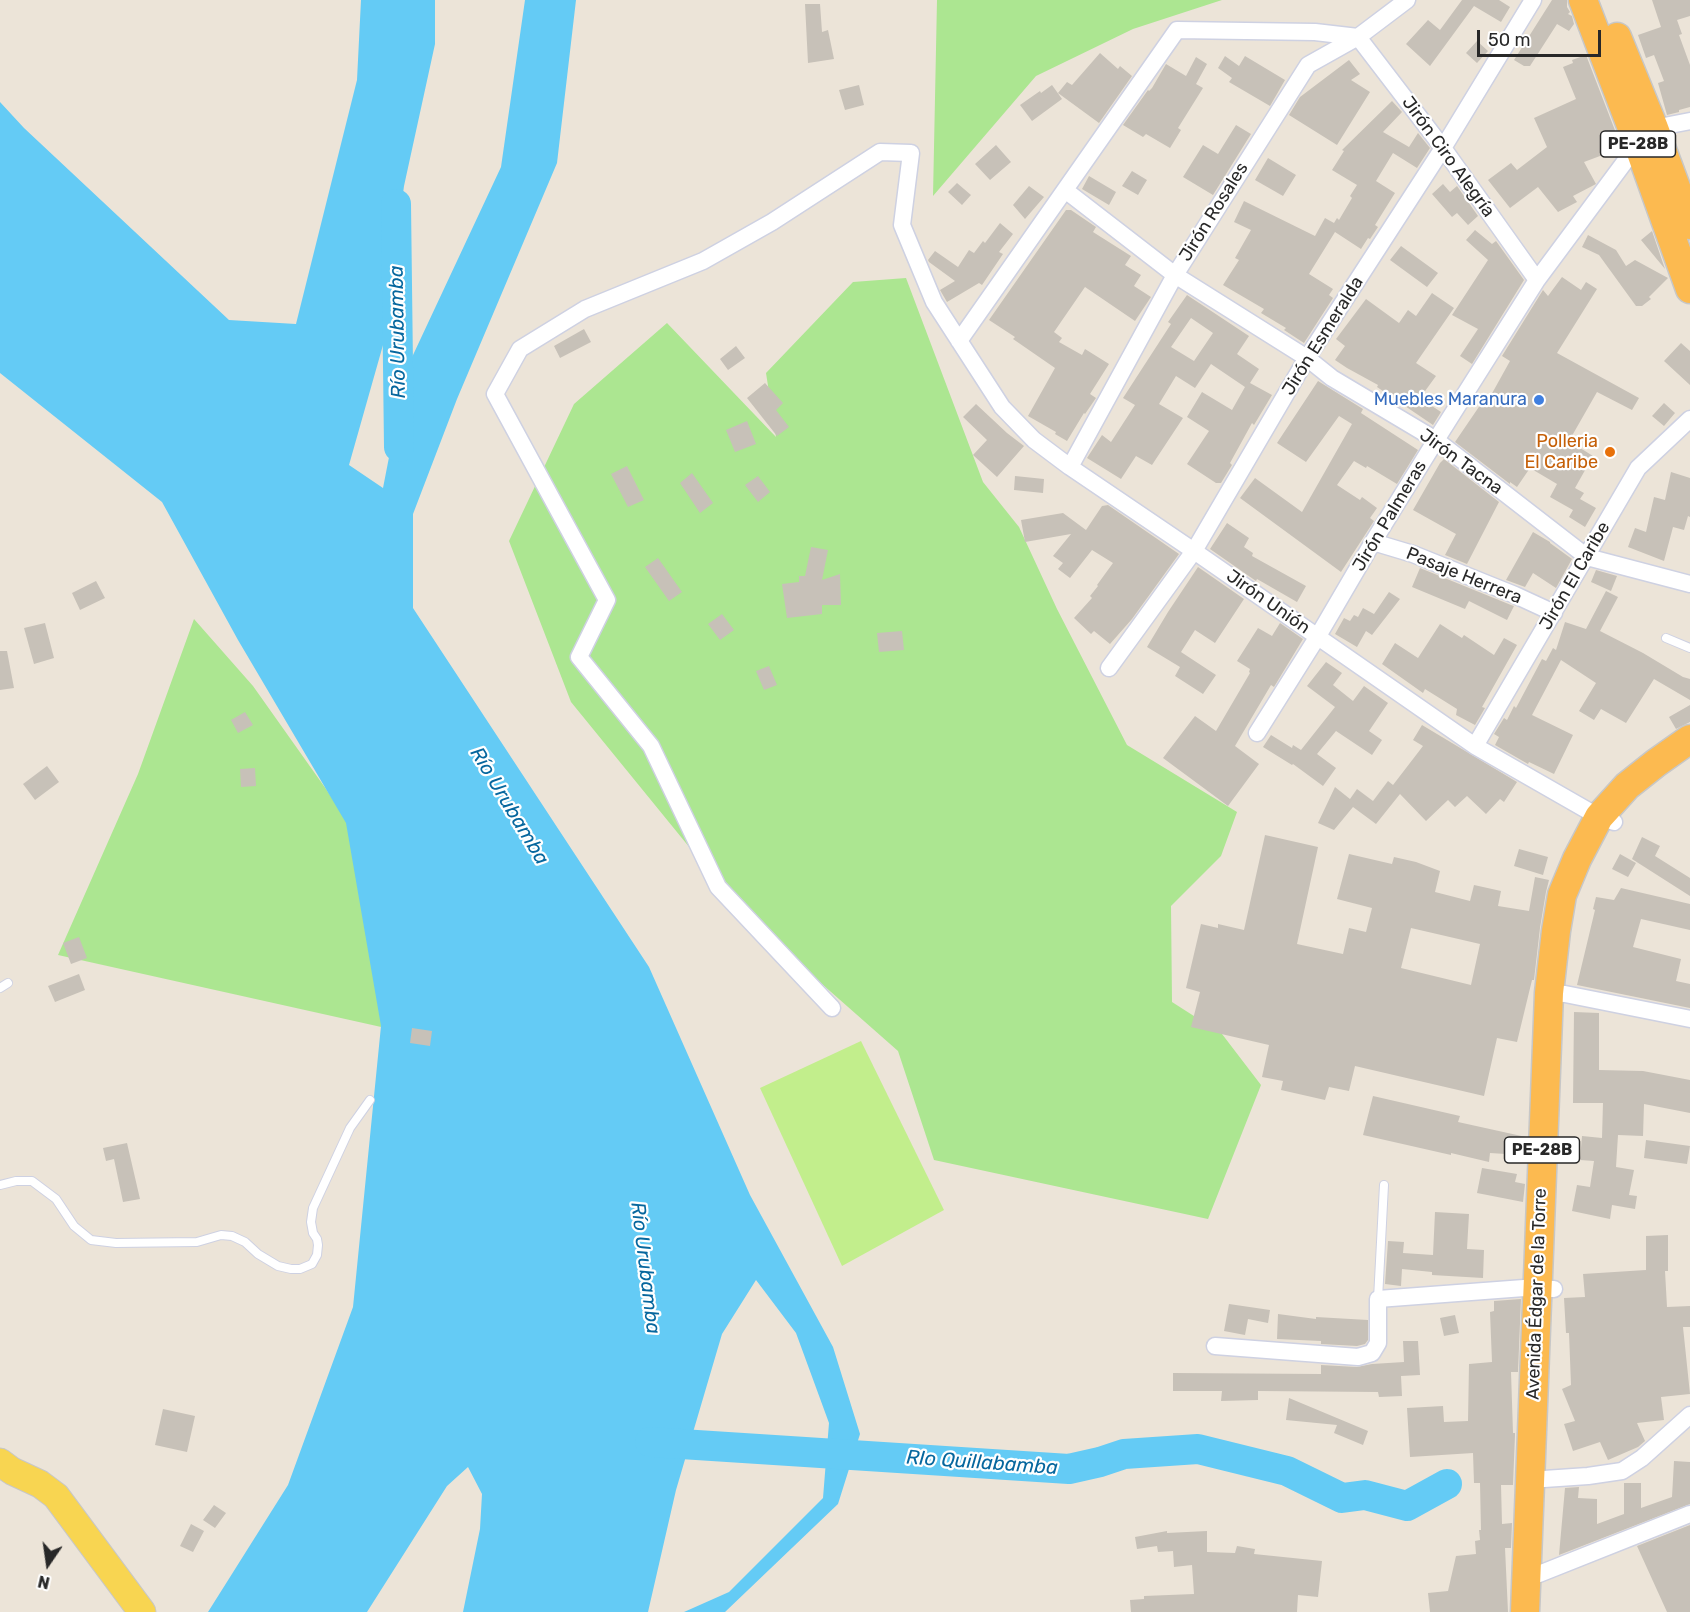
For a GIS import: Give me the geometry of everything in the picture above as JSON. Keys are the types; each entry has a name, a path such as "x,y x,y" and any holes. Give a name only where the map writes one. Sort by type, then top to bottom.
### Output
{"highway":[{"name":"PE-28B","path":"1583,0 1690,225"},
{"name":"PE-28B","path":"1603,0 1646,136 1690,289"},
{"name":"Avenida Édgar de la Torre","path":"1525,1612 1545,1288 1557,993 1572,910 1581,880 1595,851 1606,819 1627,786 1690,739"},
{"name":"Avenida Édgar de la Torre","path":"1606,819 1678,764 1690,758"},
{"name":"Avenida Édgar de la Torre","path":"1538,1612 1544,1479 1545,1288"}],"main road":[{"path":"0,1462 12,1471 40,1484 56,1496 142,1612"}],"street":[{"name":"Jirón Rosales","path":"1070,467 1175,275 1308,65 1358,37 1407,0"},
{"name":"Jirón Esmeralda","path":"1109,668 1194,551 1307,358 1443,148 1533,0"},
{"path":"959,341 1177,30 1315,32 1358,37"},
{"name":"Jirón Ciro Alegría","path":"1358,37 1443,148 1537,280"},
{"path":"1646,136 1690,121"},
{"name":"Jirón Palmeras","path":"1257,733 1537,280 1646,136"},
{"name":"Jirón Unión","path":"832,1008 718,887 651,746 579,657 607,600 495,394 520,349 585,309 703,261 772,222 880,152 911,153 902,225 934,302 1002,407 1034,440 1475,746 1606,819"},
{"name":"Jirón Tacna","path":"1065,190 1175,275 1307,358 1332,378 1436,441 1587,557 1690,584"},
{"name":"Jirón El Caribe","path":"1475,746 1638,468 1690,419"},
{"name":"Pasaje Herrera","path":"1373,542 1413,554 1554,613"},
{"path":"1557,993 1690,1019"},
{"path":"1215,1346 1358,1357 1372,1353 1378,1343 1378,1299 1545,1288"},
{"path":"1544,1479 1588,1476 1622,1470 1642,1458 1690,1415"},
{"path":"1539,1574 1690,1514"}],"lane":[{"path":"1666,638 1690,648"},
{"path":"0,1185 15,1180 32,1181 56,1199 74,1226 91,1240 116,1243 197,1242 221,1235 232,1236 245,1242 258,1254 278,1266 300,1269 312,1264 317,1256 317,1239 311,1222 313,1208 350,1128 370,1100"},
{"path":"1378,1299 1384,1185"}],"green space":[{"path":"937,0 1222,0 1133,29 1036,76 933,196"},
{"path":"906,278 983,482 1019,527 1057,609 1127,745 1237,812 1221,856 1171,906 1172,1002 1222,1034 1261,1085 1208,1219 934,1160 898,1051 747,918 571,702 509,541 574,404 667,323 776,437 766,373 853,282"},
{"path":"194,619 253,686 326,789 413,920 480,1049 58,955 138,774"},
{"path":"861,1041 944,1210 842,1266 760,1088"}],"water":[{"path":"361,0 435,0 435,44 404,186 383,345 349,465 383,488 406,370 501,167 525,0 576,0 557,163 457,399 413,514 413,608 649,967 750,1195 833,1347 860,1434 838,1504 725,1612 684,1612 729,1592 823,1498 829,1423 796,1333 756,1280 722,1334 676,1490 648,1612 463,1612 480,1529 482,1494 468,1467 447,1486 367,1612 208,1612 288,1485 353,1307 381,1026 346,823 238,640 162,502 0,373 0,102 24,128 229,320 296,324 357,80"}],"building":[{"path":"1462,0 1499,0 1510,7 1501,22 1474,6 1430,66 1406,44 1428,20 1440,30"},
{"path":"1552,0 1567,0 1570,12 1568,14 1572,16 1574,24 1569,31 1557,24 1530,66 1524,66 1514,60"},
{"path":"1652,0 1690,0 1690,16 1677,20 1682,34 1679,35 1690,65 1690,107 1667,115 1658,83 1664,81 1654,55 1646,58 1638,35 1661,27"},
{"path":"805,4 820,4 822,32 828,30 834,59 808,63"},
{"path":"1477,41 1488,51 1477,63 1466,53"},
{"path":"1100,53 1118,69 1120,66 1132,76 1099,123 1058,93 1067,82 1072,85"},
{"path":"1586,55 1616,133 1603,138 1608,153 1584,162 1596,184 1573,196 1577,202 1558,212 1538,187 1510,208 1488,180 1511,163 1517,170 1547,147 1534,118 1576,99 1563,67 1573,63 1572,60"},
{"path":"1225,56 1239,66 1245,56 1285,80 1270,106 1229,82 1232,78 1218,68"},
{"path":"1196,57 1207,64 1196,84 1203,88 1178,128 1181,130 1170,148 1146,134 1143,137 1123,125 1148,90 1152,88 1166,64 1186,76"},
{"path":"1349,60 1360,74 1351,80 1370,92 1337,145 1289,115 1300,97"},
{"path":"859,85 864,105 845,110 839,90"},
{"path":"1052,85 1062,99 1032,121 1020,105"},
{"path":"1392,101 1402,112 1383,132 1409,147 1418,133 1430,148 1417,168 1393,153 1376,181 1395,193 1375,225 1378,227 1361,249 1335,232 1309,274 1333,289 1329,295 1333,298 1304,343 1284,330 1286,328 1261,313 1264,309 1223,285 1239,260 1235,258 1251,230 1234,222 1244,201 1315,236 1325,218 1334,223 1337,218 1339,220 1357,185 1332,170 1344,151 1342,150"},
{"path":"1236,125 1251,134 1213,195 1183,177 1203,145 1218,154"},
{"path":"996,145 1011,162 990,180 975,164"},
{"path":"1268,158 1296,175 1283,196 1255,180"},
{"path":"1132,171 1147,180 1138,195 1122,186"},
{"path":"1089,176 1116,192 1109,205 1082,189"},
{"path":"957,183 971,195 962,205 948,192"},
{"path":"1443,184 1450,192 1457,186 1478,216 1468,225 1457,213 1452,217 1432,194"},
{"path":"1029,186 1044,197 1025,219 1013,205"},
{"path":"1066,210 1071,210 1096,227 1093,232 1131,256 1125,265 1141,275 1134,286 1151,297 1135,321 1085,287 1054,332 1062,338 1059,342 1082,355 1085,349 1109,364 1090,394 1096,398 1067,441 1028,416 1055,368 989,320"},
{"path":"1000,223 1013,234 999,252 1003,254 982,285 979,283 947,302 940,290 955,281 928,260 935,251 958,267 969,250 974,253"},
{"path":"1475,230 1492,244 1496,241 1524,280 1472,364 1460,356 1478,329 1452,315 1488,260 1466,240"},
{"path":"1652,231 1665,269 1641,240"},
{"path":"1588,235 1616,250 1626,266 1635,260 1668,278 1649,297 1651,299 1642,306 1636,306 1599,255 1582,247"},
{"path":"1401,246 1438,273 1427,287 1390,260"},
{"path":"1562,277 1581,290 1586,282 1597,289 1557,353 1639,398 1632,410 1597,392 1569,441 1593,456 1575,488 1584,493 1580,499 1596,508 1585,527 1569,517 1573,510 1550,497 1557,484 1530,468 1517,487 1455,442 1487,395 1490,397 1510,361 1502,356 1543,290 1548,296"},
{"path":"1432,293 1454,308 1416,363 1436,376 1420,398 1441,412 1433,425 1377,387 1378,385 1335,360 1345,346 1336,339 1366,299 1399,323 1408,310 1416,316"},
{"path":"1187,295 1249,336 1237,354 1259,369 1250,383 1272,395 1254,425 1252,423 1221,483 1216,483 1187,464 1209,431 1187,417 1202,392 1232,410 1245,387 1211,364 1195,388 1176,376 1159,404 1183,418 1152,465 1136,456 1121,479 1087,458 1102,435 1111,442 1135,405 1123,398 1171,324 1168,322","holes":["1191,318 1213,333 1194,361 1171,347"]},
{"path":"584,329 591,342 560,358 554,346"},
{"path":"1681,343 1690,351 1690,385 1664,361"},
{"path":"736,346 745,358 728,370 720,359"},
{"path":"1318,381 1363,409 1361,413 1418,450 1397,484 1354,461 1337,485 1360,500 1362,497 1377,508 1370,518 1374,521 1341,572 1240,498 1255,478 1302,512 1352,424 1339,416 1306,462 1277,443"},
{"path":"765,383 783,403 776,410 789,427 777,436 747,398"},
{"path":"1664,403 1675,413 1664,426 1652,416"},
{"path":"976,404 1024,446 997,477 973,455 987,440 963,417"},
{"path":"747,421 756,444 735,452 726,430"},
{"path":"1444,459 1499,502 1467,564 1445,555 1456,534 1413,510"},
{"path":"627,466 644,500 628,507 611,474"},
{"path":"1671,472 1690,478 1690,517 1688,516 1684,530 1673,527 1664,561 1628,547 1635,528 1646,532 1654,497 1665,500"},
{"path":"692,473 713,503 700,513 680,483"},
{"path":"758,476 770,492 758,502 745,485"},
{"path":"1015,476 1044,479 1043,493 1014,490"},
{"path":"1108,505 1179,554 1132,619 1110,644 1094,631 1091,634 1074,618 1092,598 1090,596 1113,563 1092,550 1070,578 1058,569 1063,563 1053,556 1071,534 1025,542 1021,520 1063,513 1086,530 1102,506"},
{"path":"1227,523 1249,538 1244,547 1253,553 1252,556 1306,586 1297,602 1257,579 1256,581 1210,549"},
{"path":"1533,532 1572,559 1556,588 1533,573 1525,587 1506,580"},
{"path":"811,547 828,550 822,580 840,574 841,605 822,605 822,614 787,618 782,584 799,582 799,576 805,576"},
{"path":"658,558 682,592 669,601 645,567"},
{"path":"1198,567 1244,599 1215,643 1195,630 1181,652 1216,675 1203,694 1175,676 1180,667 1147,647"},
{"path":"1420,568 1514,606 1507,620 1469,601 1465,609 1412,587"},
{"path":"1596,570 1617,576 1611,591 1591,582"},
{"path":"96,581 105,598 80,610 72,593"},
{"path":"1606,591 1618,597 1600,631 1690,679 1690,700 1654,679 1626,723 1601,709 1594,720 1579,711 1596,683 1561,660 1532,715 1573,735 1554,774 1529,762 1528,764 1495,745 1499,737 1494,734 1504,718 1507,720 1514,706 1516,708 1542,659 1546,661 1553,648 1556,650 1565,622 1586,629"},
{"path":"1389,592 1400,599 1372,635 1366,631 1357,647 1335,634 1344,618 1350,621 1354,615 1358,617 1363,608 1374,614"},
{"path":"722,614 734,630 720,640 708,624"},
{"path":"45,623 54,658 34,664 24,628"},
{"path":"1280,623 1303,639 1274,687 1271,685 1235,746 1259,764 1228,806 1163,758 1195,716 1216,731 1250,673 1250,669 1237,661 1258,628 1272,636"},
{"path":"1440,624 1462,638 1464,635 1494,655 1504,638 1517,645 1482,707 1485,708 1475,725 1456,715 1457,709 1425,689 1423,693 1382,664 1395,643 1418,658"},
{"path":"902,631 904,650 879,652 877,633"},
{"path":"0,651 7,651 14,688 0,690"},
{"path":"1326,662 1342,673 1333,685 1353,701 1364,686 1388,703 1369,731 1382,740 1372,755 1336,731 1317,754 1336,768 1323,786 1293,764 1263,747 1271,735 1292,748 1293,745 1301,750 1335,707 1307,686"},
{"path":"769,666 777,685 764,690 756,671"},
{"path":"1690,705 1690,722 1676,729 1669,717"},
{"path":"245,712 253,725 238,733 231,720"},
{"path":"1422,725 1517,782 1504,802 1500,799 1486,814 1467,796 1455,807 1448,800 1426,821 1400,794 1376,824 1353,807 1334,830 1318,823 1335,787 1350,799 1357,789 1373,801 1388,781 1393,785 1423,746 1413,740"},
{"path":"47,766 59,782 35,800 23,784"},
{"path":"255,768 256,786 241,787 240,769"},
{"path":"1265,835 1318,847 1297,944 1343,954 1349,928 1366,932 1372,908 1337,899 1349,854 1392,864 1394,857 1416,862 1440,871 1435,892 1470,901 1474,885 1501,891 1498,906 1529,911 1535,877 1549,880 1534,980 1532,980 1517,1042 1497,1038 1484,1096 1355,1066 1349,1091 1329,1087 1325,1100 1281,1090 1283,1081 1262,1077 1269,1045 1191,1027 1200,992 1186,988 1201,924 1218,928 1218,924 1244,930","holes":["1411,928 1480,944 1471,985 1401,968"]},
{"path":"1642,837 1660,846 1655,856 1690,878 1690,896 1632,859"},
{"path":"1519,849 1548,857 1543,875 1514,866"},
{"path":"1620,854 1636,863 1628,877 1612,869"},
{"path":"1621,888 1690,904 1690,930 1641,919 1633,947 1681,959 1676,981 1690,984 1690,1008 1577,985 1596,897 1614,900"},
{"path":"79,937 87,958 71,964 63,943"},
{"path":"79,974 85,990 55,1002 48,986"},
{"path":"1574,1012 1599,1013 1599,1070 1643,1071 1690,1080 1690,1113 1644,1104 1643,1136 1618,1135 1616,1167 1634,1170 1629,1195 1637,1196 1635,1209 1612,1205 1610,1219 1572,1211 1577,1185 1590,1187 1594,1161 1580,1160 1582,1136 1602,1138 1603,1103 1573,1103"},
{"path":"412,1028 432,1031 430,1046 410,1043"},
{"path":"1373,1096 1460,1116 1458,1122 1526,1137 1521,1155 1490,1153 1489,1162 1363,1135"},
{"path":"1646,1140 1690,1146 1687,1164 1644,1158"},
{"path":"127,1143 140,1199 123,1202 114,1159 106,1161 103,1148"},
{"path":"1482,1168 1517,1174 1515,1182 1525,1184 1523,1202 1477,1193"},
{"path":"1435,1212 1469,1214 1467,1249 1484,1250 1483,1278 1432,1275 1432,1272 1402,1269 1401,1286 1385,1284 1388,1241 1404,1242 1403,1253 1433,1255"},
{"path":"1668,1235 1668,1271 1665,1271 1667,1307 1690,1306 1690,1327 1683,1327 1690,1394 1661,1397 1664,1420 1637,1423 1645,1441 1638,1447 1608,1460 1600,1442 1573,1451 1564,1424 1575,1421 1562,1389 1571,1385 1569,1333 1566,1333 1564,1298 1585,1297 1583,1274 1646,1270 1646,1236"},
{"path":"1521,1299 1518,1372 1511,1372 1513,1433 1515,1433 1513,1485 1501,1485 1502,1524 1512,1523 1511,1548 1505,1548 1508,1612 1430,1612 1428,1593 1448,1591 1456,1556 1476,1554 1475,1541 1480,1540 1479,1530 1481,1530 1480,1483 1474,1483 1473,1453 1410,1457 1407,1408 1443,1406 1444,1422 1468,1421 1469,1364 1492,1362 1490,1312 1494,1311 1494,1301"},
{"path":"1229,1304 1270,1310 1268,1323 1248,1319 1245,1335 1224,1331"},
{"path":"1278,1314 1316,1319 1316,1317 1368,1320 1368,1340 1365,1344 1357,1346 1321,1344 1321,1341 1277,1339"},
{"path":"1455,1315 1459,1333 1444,1336 1440,1318"},
{"path":"1403,1341 1418,1341 1420,1375 1401,1376 1402,1396 1379,1397 1378,1392 1258,1391 1258,1400 1221,1401 1222,1391 1173,1391 1173,1373 1321,1374 1321,1365 1357,1367 1404,1362"},
{"path":"1289,1398 1368,1431 1363,1445 1334,1433 1337,1425 1286,1420"},
{"path":"163,1409 195,1416 187,1452 155,1445"},
{"path":"1674,1461 1690,1462 1690,1504 1559,1555 1565,1488 1579,1487 1578,1498 1597,1499 1597,1524 1624,1514 1624,1483 1641,1483 1641,1508 1672,1497"},
{"path":"214,1505 226,1513 215,1528 203,1520"},
{"path":"191,1524 204,1531 193,1552 180,1546"},
{"path":"1690,1525 1690,1612 1667,1612 1637,1546"},
{"path":"1167,1531 1167,1533 1207,1531 1207,1552 1235,1553 1237,1546 1255,1549 1254,1554 1322,1561 1318,1597 1298,1595 1297,1612 1131,1612 1130,1600 1144,1599 1144,1596 1194,1594 1192,1565 1174,1567 1173,1551 1158,1552 1157,1546 1137,1549 1135,1537"}],"waterway":[{"name":"Río Urubamba","path":"396,204 399,447"},
{"name":"RIo Quillabamba","path":"650,1442 1069,1469 1124,1454 1198,1449 1287,1471 1342,1498 1365,1495 1407,1506 1447,1484"}],"place":[{"name":"Muebles Maranura","path":"1539,400"},
{"name":"Polleria El Caribe","path":"1610,452"}]}
